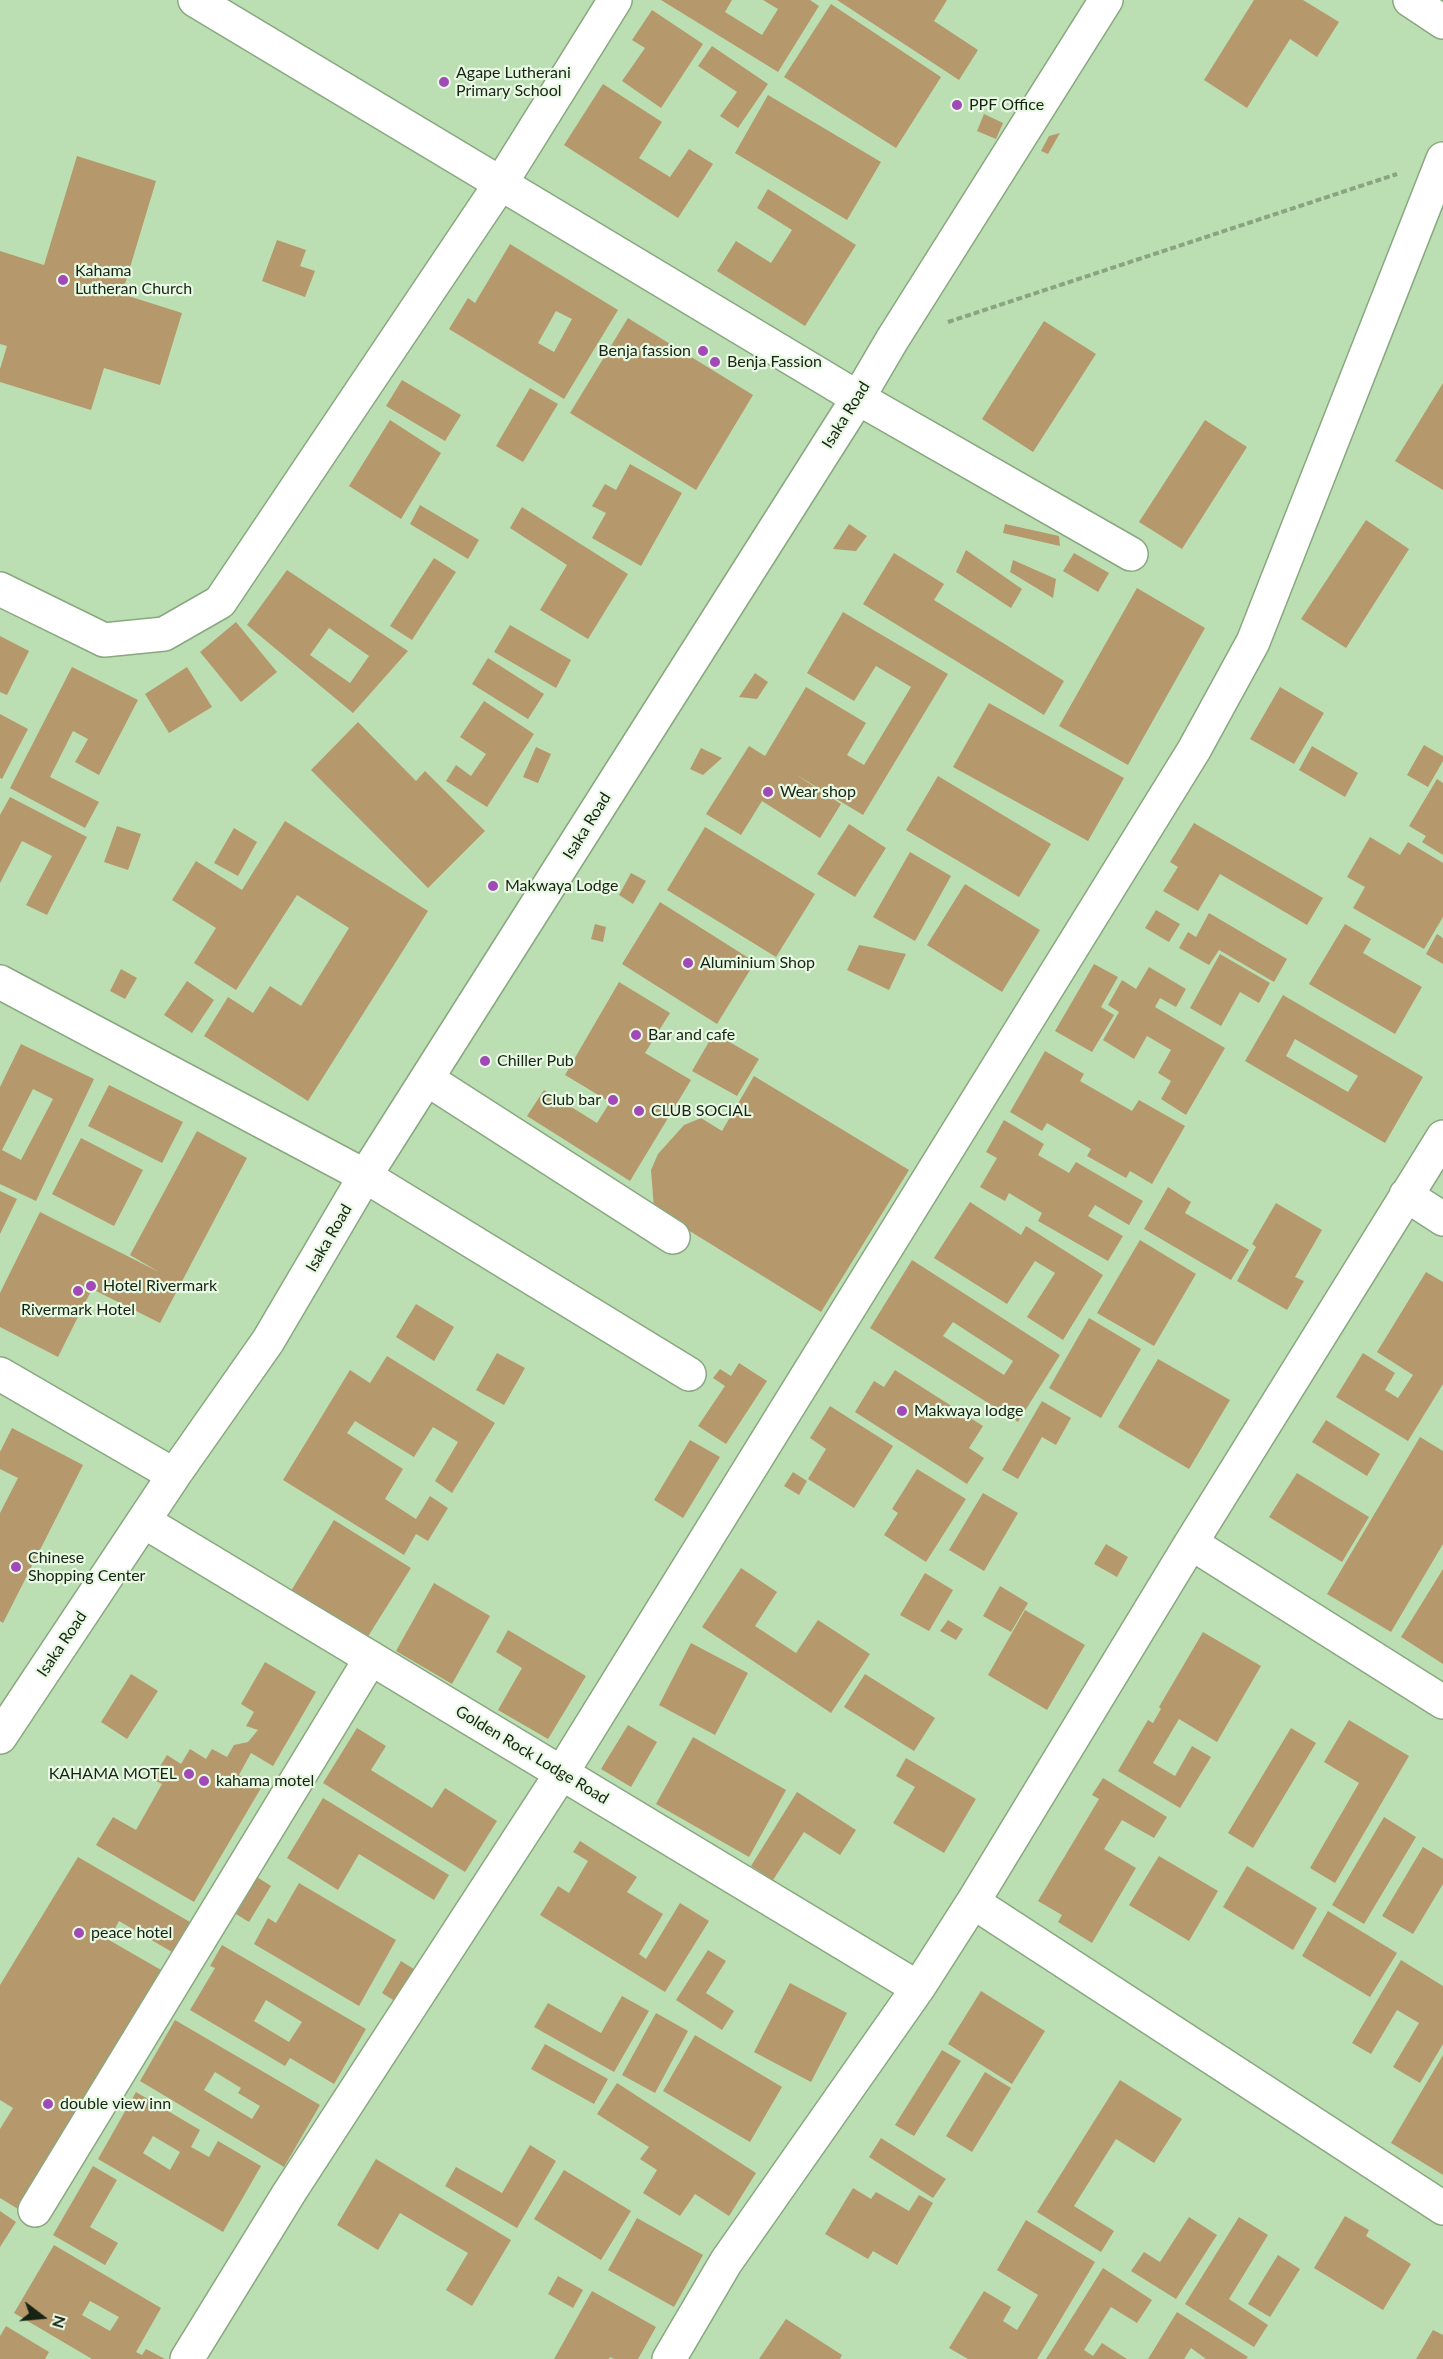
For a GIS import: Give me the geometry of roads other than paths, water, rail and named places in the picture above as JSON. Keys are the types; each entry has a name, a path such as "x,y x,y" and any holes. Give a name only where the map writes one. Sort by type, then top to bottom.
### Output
{"street":[{"path":"195,0 858,398 1131,554"},
{"path":"0,590 104,640 164,634 220,602 501,183 615,0"},
{"name":"Isaka Road","path":"0,1737 12,1694 145,1522 174,1475 268,1341 365,1176 858,398 892,340 1106,0"},
{"path":"1410,0 1443,22"},
{"path":"187,2359 289,2193 561,1773 1194,750 1253,642 1443,159"},
{"path":"0,982 365,1176 689,1374"},
{"path":"427,1079 673,1237"},
{"path":"669,2359 726,2262 918,1988 973,1902 1191,1543 1443,1137"},
{"path":"1406,1195 1443,1219"},
{"path":"0,1374 174,1475"},
{"name":"Golden Rock Lodge Road","path":"145,1522 918,1988"},
{"path":"1191,1543 1443,1702"},
{"path":"35,2210 371,1658"},
{"path":"973,1902 1443,2208"}],"place":[{"name":"Agape Lutherani Primary School","path":"444,82"},
{"name":"PPF Office","path":"957,105"},
{"name":"Kahama Lutheran Church","path":"63,280"},
{"name":"Benja fassion","path":"703,351"},
{"name":"Benja Fassion","path":"715,362"},
{"name":"Wear shop","path":"768,792"},
{"name":"Makwaya Lodge","path":"493,886"},
{"name":"Aluminium Shop","path":"688,963"},
{"name":"Bar and cafe","path":"636,1035"},
{"name":"Chiller Pub","path":"485,1061"},
{"name":"Club bar","path":"613,1100"},
{"name":"CLUB SOCIAL","path":"639,1111"},
{"name":"Hotel Rivermark","path":"91,1286"},
{"name":"Rivermark Hotel","path":"78,1291"},
{"name":"Makwaya lodge","path":"902,1411"},
{"name":"Chinese Shopping Center","path":"16,1567"},
{"name":"KAHAMA MOTEL","path":"189,1774"},
{"name":"kahama motel","path":"204,1781"},
{"name":"peace hotel","path":"79,1933"},
{"name":"double view inn","path":"48,2104"}]}
